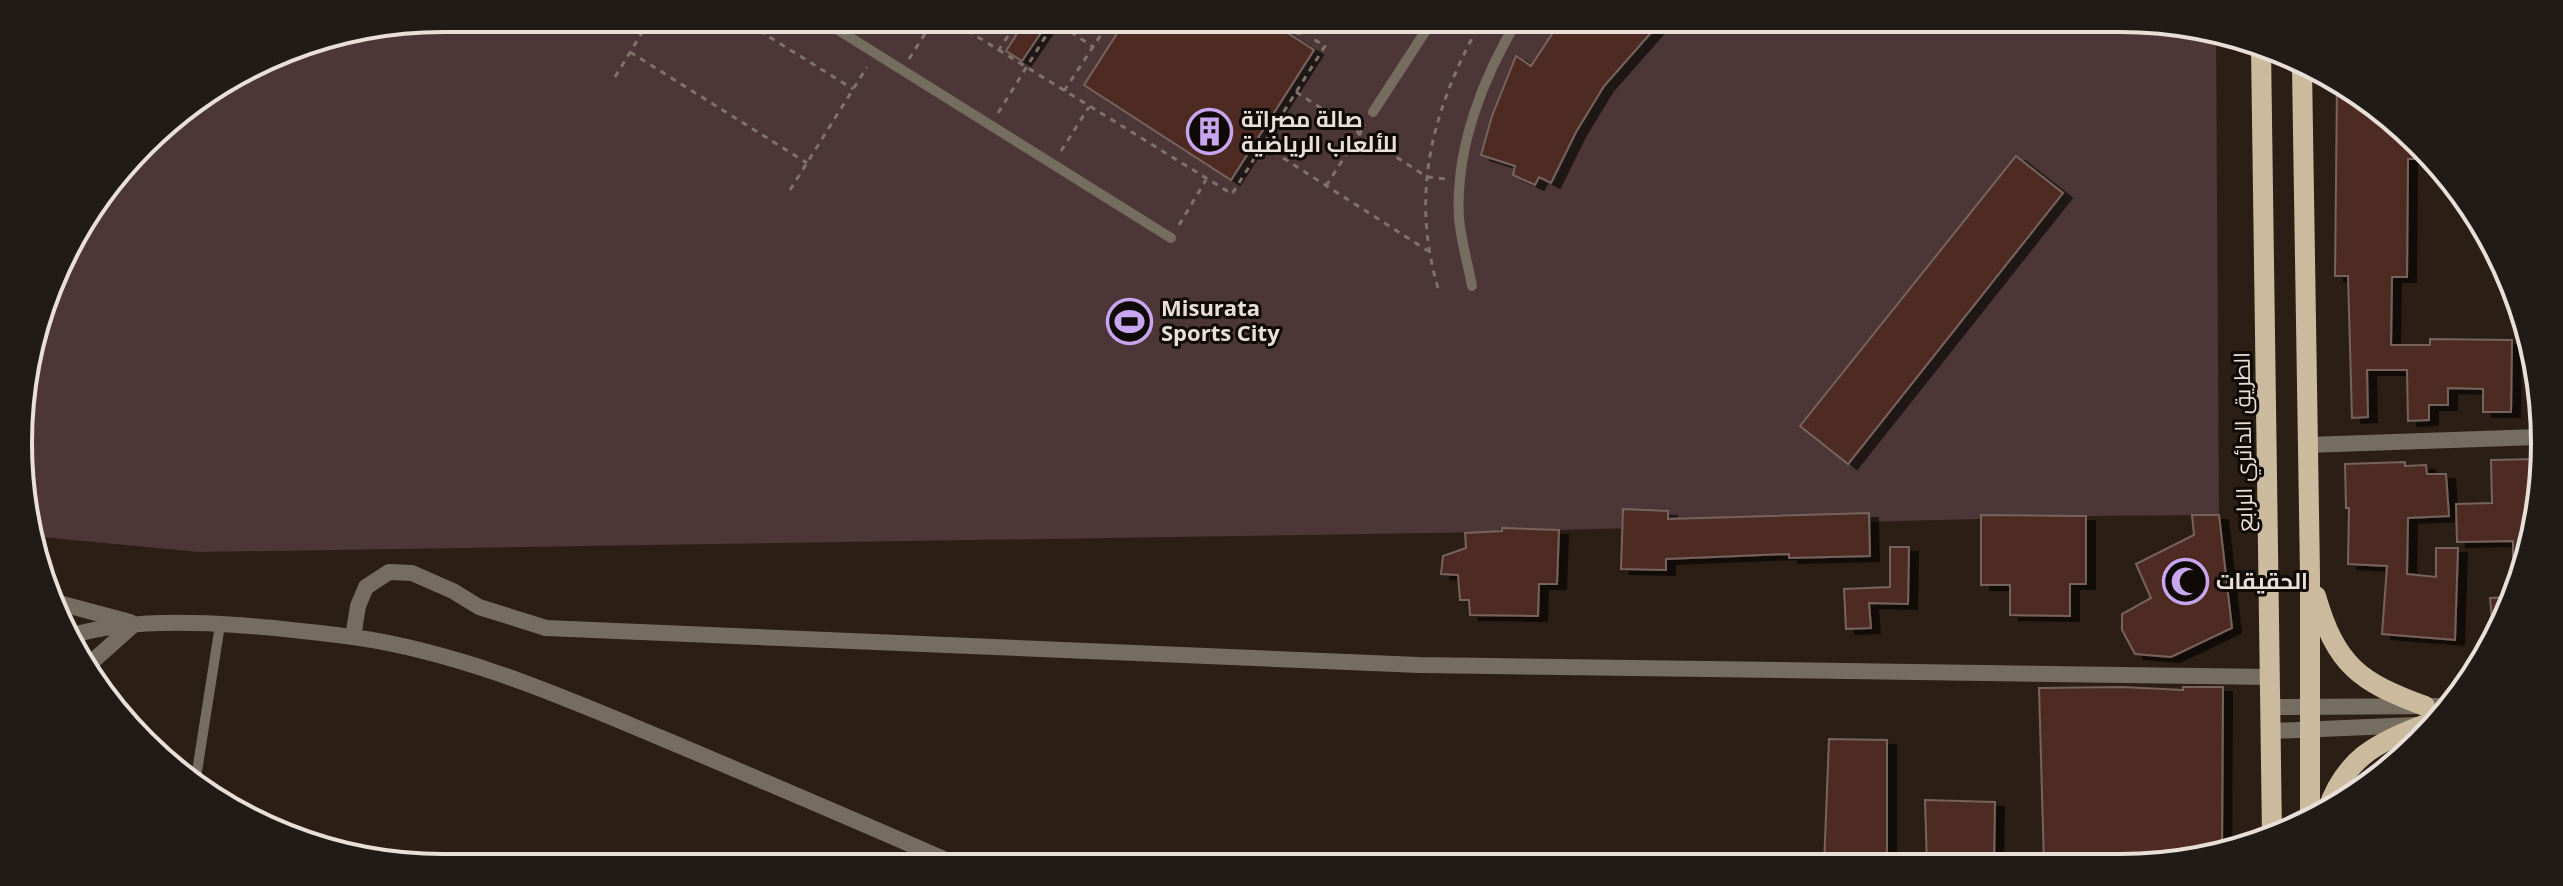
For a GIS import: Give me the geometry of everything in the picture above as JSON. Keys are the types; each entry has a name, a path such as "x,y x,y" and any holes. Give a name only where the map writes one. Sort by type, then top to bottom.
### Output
{"main road":[{"name":"الطريق الدائري الرابع","path":"2261,57 2272,825"},
{"path":"2302,74 2310,575 2310,808"},
{"path":"2310,575 2322,616 2341,656 2358,673 2426,718"},
{"path":"2335,793 2342,777 2364,754 2425,719"}],"street":[{"path":"2307,445 2531,437"},
{"path":"353,637 358,606 366,587 389,572 412,573 453,591 479,607 546,628 1419,665 2271,677"},
{"path":"65,605 135,624"},
{"path":"94,660 135,624"},
{"path":"79,634 135,624 220,625 353,637 448,658 572,701 931,854"},
{"path":"2272,707 2309,706 2425,718"},
{"path":"2272,731 2425,718"}],"lane":[{"path":"841,32 1171,238"},
{"path":"1373,112 1425,32"},
{"path":"1472,286 1459,220 1460,181 1468,138 1483,91 1510,32"},
{"path":"197,772 220,625"}],"path":[{"path":"615,77 642,32"},
{"path":"761,32 853,89"},
{"path":"902,70 926,32"},
{"path":"968,32 1232,194 1325,46 1302,32"},
{"path":"998,51 1011,32"},
{"path":"990,125 1047,32"},
{"path":"1072,32 1093,47"},
{"path":"1064,91 1103,32"},
{"path":"1438,288 1427,237 1427,177 1442,104 1462,54 1475,32"},
{"path":"630,52 807,163"},
{"path":"790,190 875,53"},
{"path":"1296,92 1427,177 1460,181"},
{"path":"1053,164 1089,107"},
{"path":"1326,187 1373,112"},
{"path":"1263,145 1430,253"},
{"path":"1171,238 1207,179"}],"shaded area":[{"name":"Misurata Sports City","path":"443,32 2120,32 2174,36 2216,44 2219,515 1559,530 1502,528 1494,532 198,552 43,537 36,497 32,443 36,389 46,337 63,286 87,237 117,193 152,152 193,117 237,87 286,63 337,46 389,36"}],"building":[{"path":"1018,32 1042,32 1022,61 1006,51"},
{"name":"صالة مصراتة للألعاب الرياضية","path":"1118,32 1286,32 1314,50 1231,180 1084,85"},
{"path":"1553,32 1652,32 1604,86 1576,132 1551,183 1539,177 1535,185 1513,175 1515,166 1481,155 1492,116 1516,56 1531,66"},
{"path":"2337,94 2370,117 2417,159 2408,159 2407,277 2392,277 2391,345 2430,345 2430,339 2512,340 2511,412 2483,412 2483,389 2448,388 2448,405 2429,405 2429,420 2408,421 2407,370 2367,370 2368,417 2352,418 2348,276 2335,276"},
{"path":"2016,156 2063,193 1848,464 1800,426"},
{"path":"2530,459 2523,523 2513,562 2513,541 2457,542 2456,504 2492,503 2491,460"},
{"path":"2405,462 2405,466 2426,465 2427,474 2446,474 2449,516 2408,518 2407,574 2436,577 2436,548 2458,548 2455,640 2382,634 2387,566 2348,564 2349,508 2346,508 2345,464"},
{"path":"1623,509 1668,511 1668,519 1869,513 1870,556 1789,558 1789,554 1666,559 1666,570 1621,569"},
{"path":"1981,515 2086,516 2086,584 2070,584 2070,616 2010,615 2010,585 1981,585"},
{"name":"الحقيقات","path":"2192,515 2219,515 2232,628 2171,657 2135,654 2122,630 2122,614 2151,598 2136,564 2194,535"},
{"path":"1502,528 1559,530 1557,584 1539,584 1538,616 1470,615 1469,600 1460,600 1458,575 1441,574 1443,556 1466,548 1465,533 1502,531"},
{"path":"1890,547 1909,547 1908,604 1869,603 1871,628 1846,629 1844,589 1890,587"},
{"path":"2490,598 2501,598 2492,618"},
{"path":"2183,687 2223,687 2222,841 2147,853 2044,854 2039,688 2183,690"},
{"path":"1829,739 1887,740 1887,854 1824,854"},
{"path":"1925,800 1995,802 1994,854 1927,854"}],"place":[{"name":"صالة مصراتة للألعاب الرياضية","path":"1210,132"},
{"name":"Misurata Sports City","path":"1130,321"},
{"name":"الحقيقات","path":"2185,581"}]}
